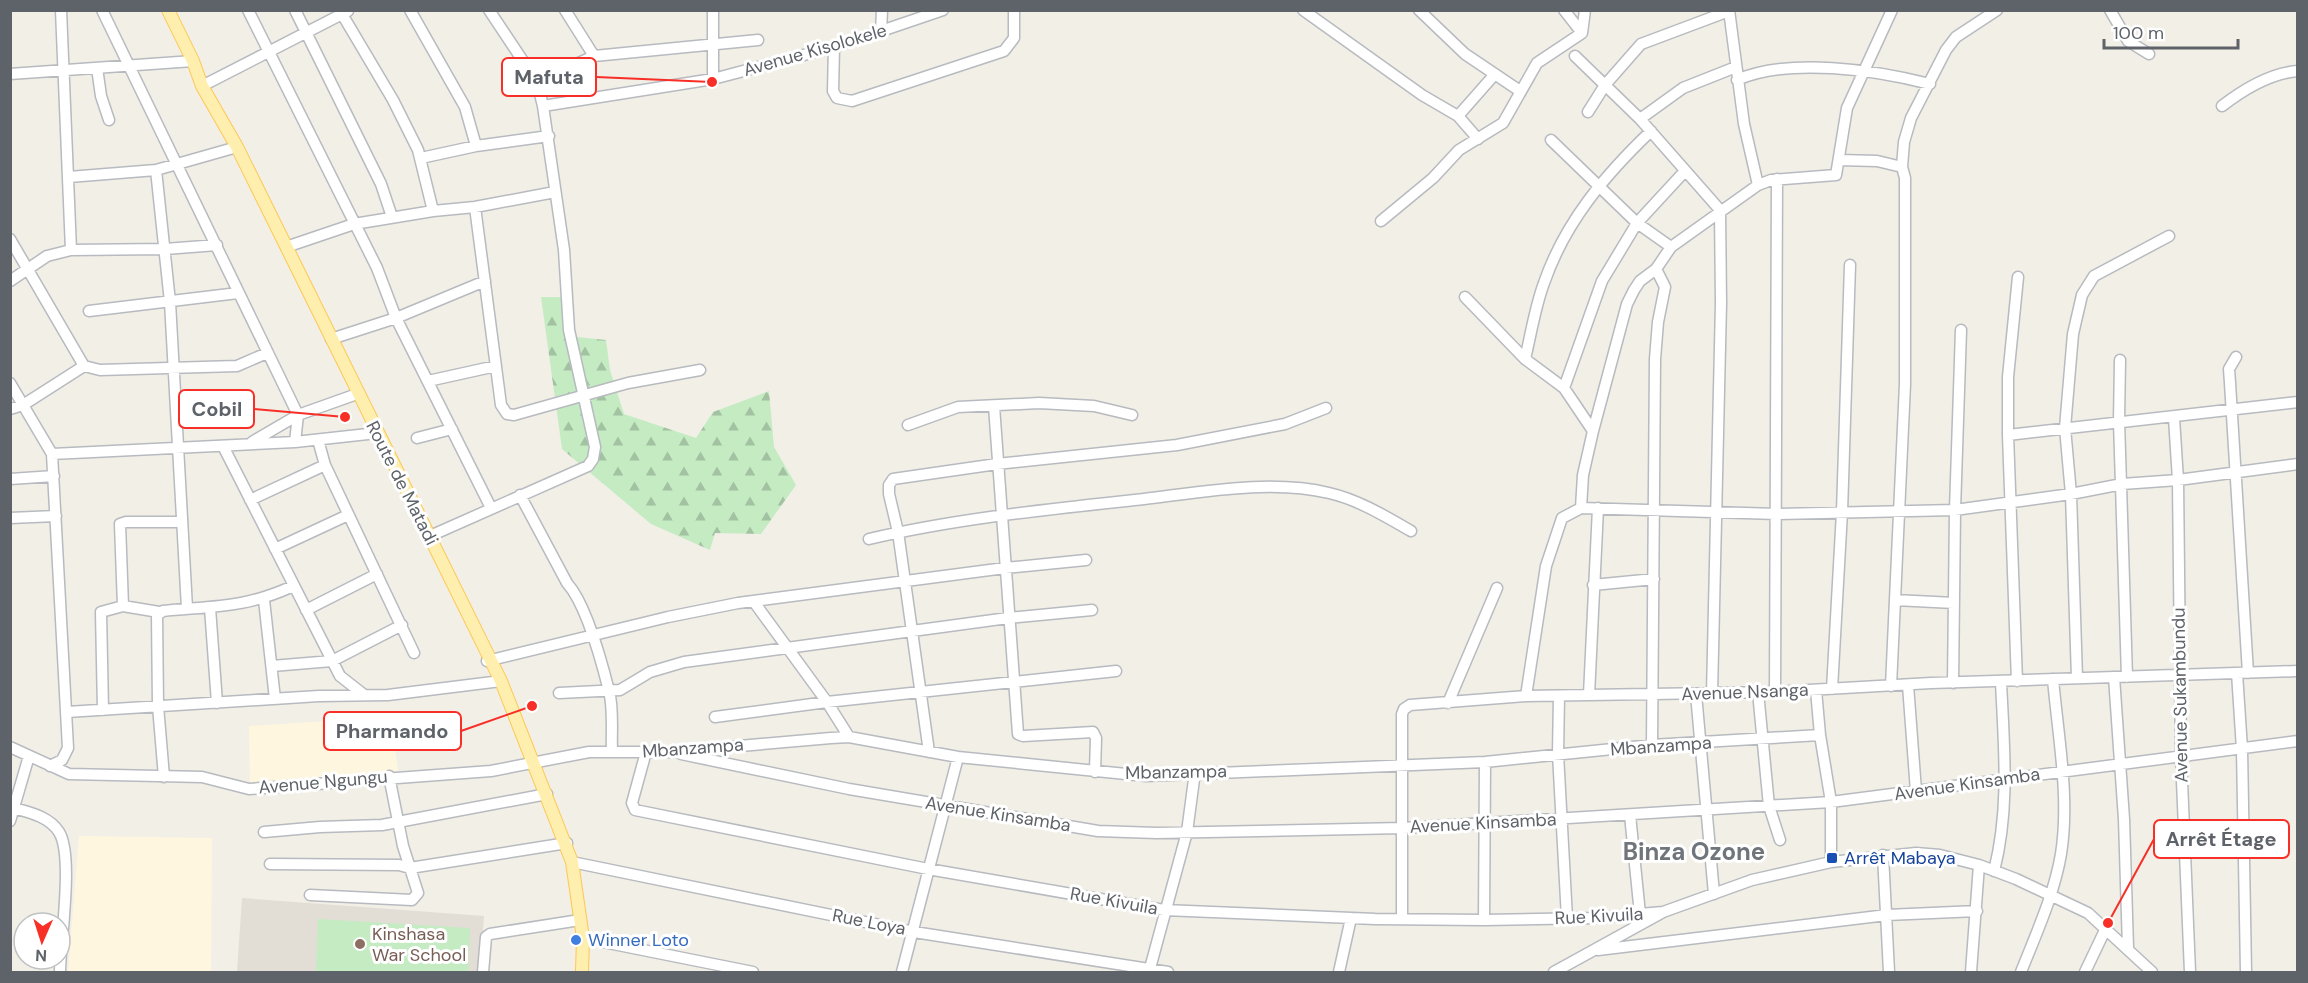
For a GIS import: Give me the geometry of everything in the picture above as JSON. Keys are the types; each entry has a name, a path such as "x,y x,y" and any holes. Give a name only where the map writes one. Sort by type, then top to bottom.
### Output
{"main road":[{"name":"Route de Matadi","path":"168,10 193,61 202,86 237,147 357,394 501,681 567,843 583,938 582,972"}],"street":[{"path":"61,10 71,250"},
{"path":"102,10 298,415 295,442"},
{"path":"248,10 377,268 396,318 491,508"},
{"path":"295,10 381,184 392,217"},
{"path":"410,10 465,107 476,146"},
{"path":"430,536 588,466 593,459 595,447 569,330 564,250 543,106 537,82 489,10"},
{"path":"565,10 594,56"},
{"path":"712,80 713,10"},
{"path":"881,32 882,10"},
{"name":"Avenue Kisolokele","path":"543,106 712,80 834,47 943,10"},
{"path":"834,47 833,91 837,98 852,101 1004,51 1014,38 1014,10"},
{"path":"1303,10 1422,95 1458,116 1478,139"},
{"path":"1419,10 1466,54 1520,92"},
{"path":"1564,10 1582,33"},
{"path":"1381,221 1433,178 1459,150 1503,123 1538,63 1582,33 1585,10"},
{"path":"1581,508 1583,475 1593,431 1627,304 1640,280 1656,268 1671,247 1758,185 1777,179 1833,177 1838,171 1847,108 1892,10"},
{"path":"1891,686 1905,384 1905,178 1902,167 1904,142 1911,118 1950,44 1997,10"},
{"path":"2110,10 2128,41 2150,54"},
{"path":"1588,112 1605,85 1641,44 1729,11 1737,80 1758,185"},
{"path":"202,86 345,12 422,158 433,211"},
{"path":"537,82 594,56 758,40"},
{"path":"1575,56 1640,119 1720,210 1717,513 1712,694"},
{"path":"10,74 193,61"},
{"path":"1640,119 1683,88 1736,67"},
{"path":"1737,80 1765,71 1807,67 1898,76 1930,84"},
{"path":"97,68 101,96 109,120"},
{"path":"2222,106 2240,93 2282,72 2298,71"},
{"path":"1458,116 1495,74"},
{"path":"1526,359 1543,284 1574,220 1597,186 1651,131"},
{"path":"422,158 476,146 549,136"},
{"path":"1551,140 1637,223 1671,247"},
{"path":"69,177 156,170 177,162 237,147"},
{"path":"1839,160 1877,161 1902,167"},
{"path":"156,170 170,302 187,608"},
{"path":"1564,388 1602,281 1637,223 1685,171"},
{"path":"1775,692 1777,179"},
{"path":"286,247 354,224 433,211 475,207 555,192"},
{"path":"475,207 501,405 507,414 514,415 628,383 700,370"},
{"path":"2077,678 2070,494 2065,428 2073,334 2082,296 2094,276 2104,268 2169,236"},
{"path":"10,239 84,366 100,370 237,366 267,353"},
{"path":"10,282 47,256 71,250 165,249 217,245"},
{"path":"1832,689 1842,512 1850,265"},
{"path":"1652,745 1655,359 1658,322 1665,287 1656,268"},
{"path":"2017,681 2009,503 2008,377 2018,277"},
{"path":"331,339 396,318 485,281"},
{"path":"90,311 238,293"},
{"path":"1465,297 1526,359 1564,388 1593,431"},
{"path":"1953,683 1955,510 1961,330"},
{"path":"2236,357 2229,369 2233,409 2242,673 2246,972"},
{"path":"2120,360 2127,676"},
{"path":"10,409 23,405 84,366"},
{"path":"428,381 496,366"},
{"path":"10,383 52,454 67,712 66,755 50,766"},
{"path":"250,443 298,415 357,394"},
{"path":"2008,435 2120,421 2174,418 2298,402"},
{"path":"908,425 958,407 1076,403 1132,415"},
{"path":"994,406 1018,734 1023,736 1093,732 1096,738 1095,772"},
{"path":"929,752 910,633 898,532 889,494 889,485 893,479 997,464 1177,445 1285,424 1326,408"},
{"name":"Avenue Sukambundu","path":"2174,418 2178,480 2181,757 2190,972"},
{"path":"417,438 452,429"},
{"path":"52,454 295,442 377,433"},
{"path":"318,440 325,465 414,653"},
{"path":"224,446 340,676 363,694"},
{"path":"1526,696 1546,566 1562,518 1581,508 1777,514 1900,509 1955,510 2070,494 2122,484 2178,480 2298,464"},
{"path":"250,500 325,465"},
{"path":"10,479 54,476"},
{"path":"869,539 898,532 1001,516 1199,493 1300,489 1354,500 1411,531"},
{"path":"520,495 567,583 575,592 594,637 610,693 612,752"},
{"path":"1590,695 1598,508"},
{"path":"274,549 348,515"},
{"path":"10,518 56,516"},
{"path":"123,606 120,524 126,522 182,522"},
{"path":"489,661 668,617 754,602 1005,568 1086,560"},
{"path":"306,610 376,574"},
{"path":"1593,585 1654,579"},
{"path":"104,710 101,612 123,606 159,612 210,608 264,600 293,586"},
{"path":"1448,703 1497,588"},
{"path":"264,600 275,699"},
{"path":"1895,600 1954,603"},
{"path":"754,602 827,702 849,737"},
{"path":"210,608 217,703"},
{"path":"559,693 610,693 620,690 650,672 667,666 1008,618 1092,610"},
{"path":"159,612 156,620 158,706 164,777"},
{"path":"272,666 332,661 402,625"},
{"path":"715,717 827,702 920,694 1013,681 1116,671"},
{"name":"Avenue Nsanga","path":"1402,918 1401,764 1404,709 1410,705 1526,696 1775,692 2077,678 2298,671"},
{"path":"2114,677 2121,763 2128,948"},
{"path":"2021,972 2051,895 2061,854 2064,826 2062,771 2053,679"},
{"path":"67,712 388,694 501,681"},
{"path":"1994,871 2004,822 2006,778 2001,682"},
{"path":"1908,685 1916,791"},
{"path":"1816,690 1820,735 1831,802 1832,862"},
{"path":"1758,692 1769,806 1780,840"},
{"path":"1696,694 1714,894"},
{"path":"1558,696 1558,754 1567,918"},
{"name":"Mbanzampa","path":"534,760 589,752 670,752 802,739 849,737 958,757 1146,776 1195,772 1485,762 1652,745 1820,735"},
{"name":"Avenue Kinsamba","path":"670,752 849,789 1098,831 1187,832 1403,828 1483,821 1561,819 1831,802 2298,741"},
{"name":"Avenue Ngungu","path":"10,747 74,775 201,777 249,789 389,776 491,771 534,760"},
{"name":"Rue Kivuila","path":"646,752 632,803 635,810 928,869 1164,910 1351,918 1484,920 1662,912"},
{"path":"10,821 29,756"},
{"path":"902,972 958,757"},
{"path":"1484,920 1485,762"},
{"path":"1149,971 1187,832 1195,772"},
{"path":"310,895 412,900 418,893 398,822 389,776"},
{"path":"264,832 320,827 364,827 547,794"},
{"path":"13,808 38,815 51,823 63,842 65,870 60,972"},
{"path":"1630,815 1640,914"},
{"path":"270,864 399,865 410,868 567,843"},
{"path":"1554,972 1662,912 1752,880 1832,862 1883,855 1940,855 1979,865 2088,913 2152,972"},
{"path":"1883,855 1889,972"},
{"name":"Rue Loya","path":"572,862 914,932 1149,971 1168,972"},
{"path":"1971,972 1979,865"},
{"path":"1592,951 1887,915 1977,910"},
{"path":"1339,972 1351,918"},
{"path":"483,972 486,936 579,920"},
{"path":"2085,972 2106,928"},
{"path":"583,938 753,972"}],"shaded area":[{"path":"391,717 398,771 250,787 249,726"},
{"path":"79,836 212,838 211,972 68,972 72,971 72,923"},
{"name":"Kinshasa War School","path":"242,898 484,916 480,972 237,972"}],"green space":[{"path":"541,297 564,297 567,336 606,340 610,370 624,414 696,438 713,412 769,391 774,447 796,485 761,534 715,533 710,550 651,524 562,449"},
{"path":"318,919 470,928 468,972 316,972"}],"place":[{"name":"Mafuta","path":"712,82"},
{"name":"Cobil","path":"345,417"},
{"name":"Pharmando","path":"532,706"},
{"name":"Arrêt Mabaya","path":"1832,858"},
{"name":"Arrêt Étage","path":"2108,923"},
{"name":"Winner Loto","path":"576,940"},
{"name":"Kinshasa War School","path":"360,944"}],"district":[{"name":"Binza Ozone","path":"1694,852"}]}
